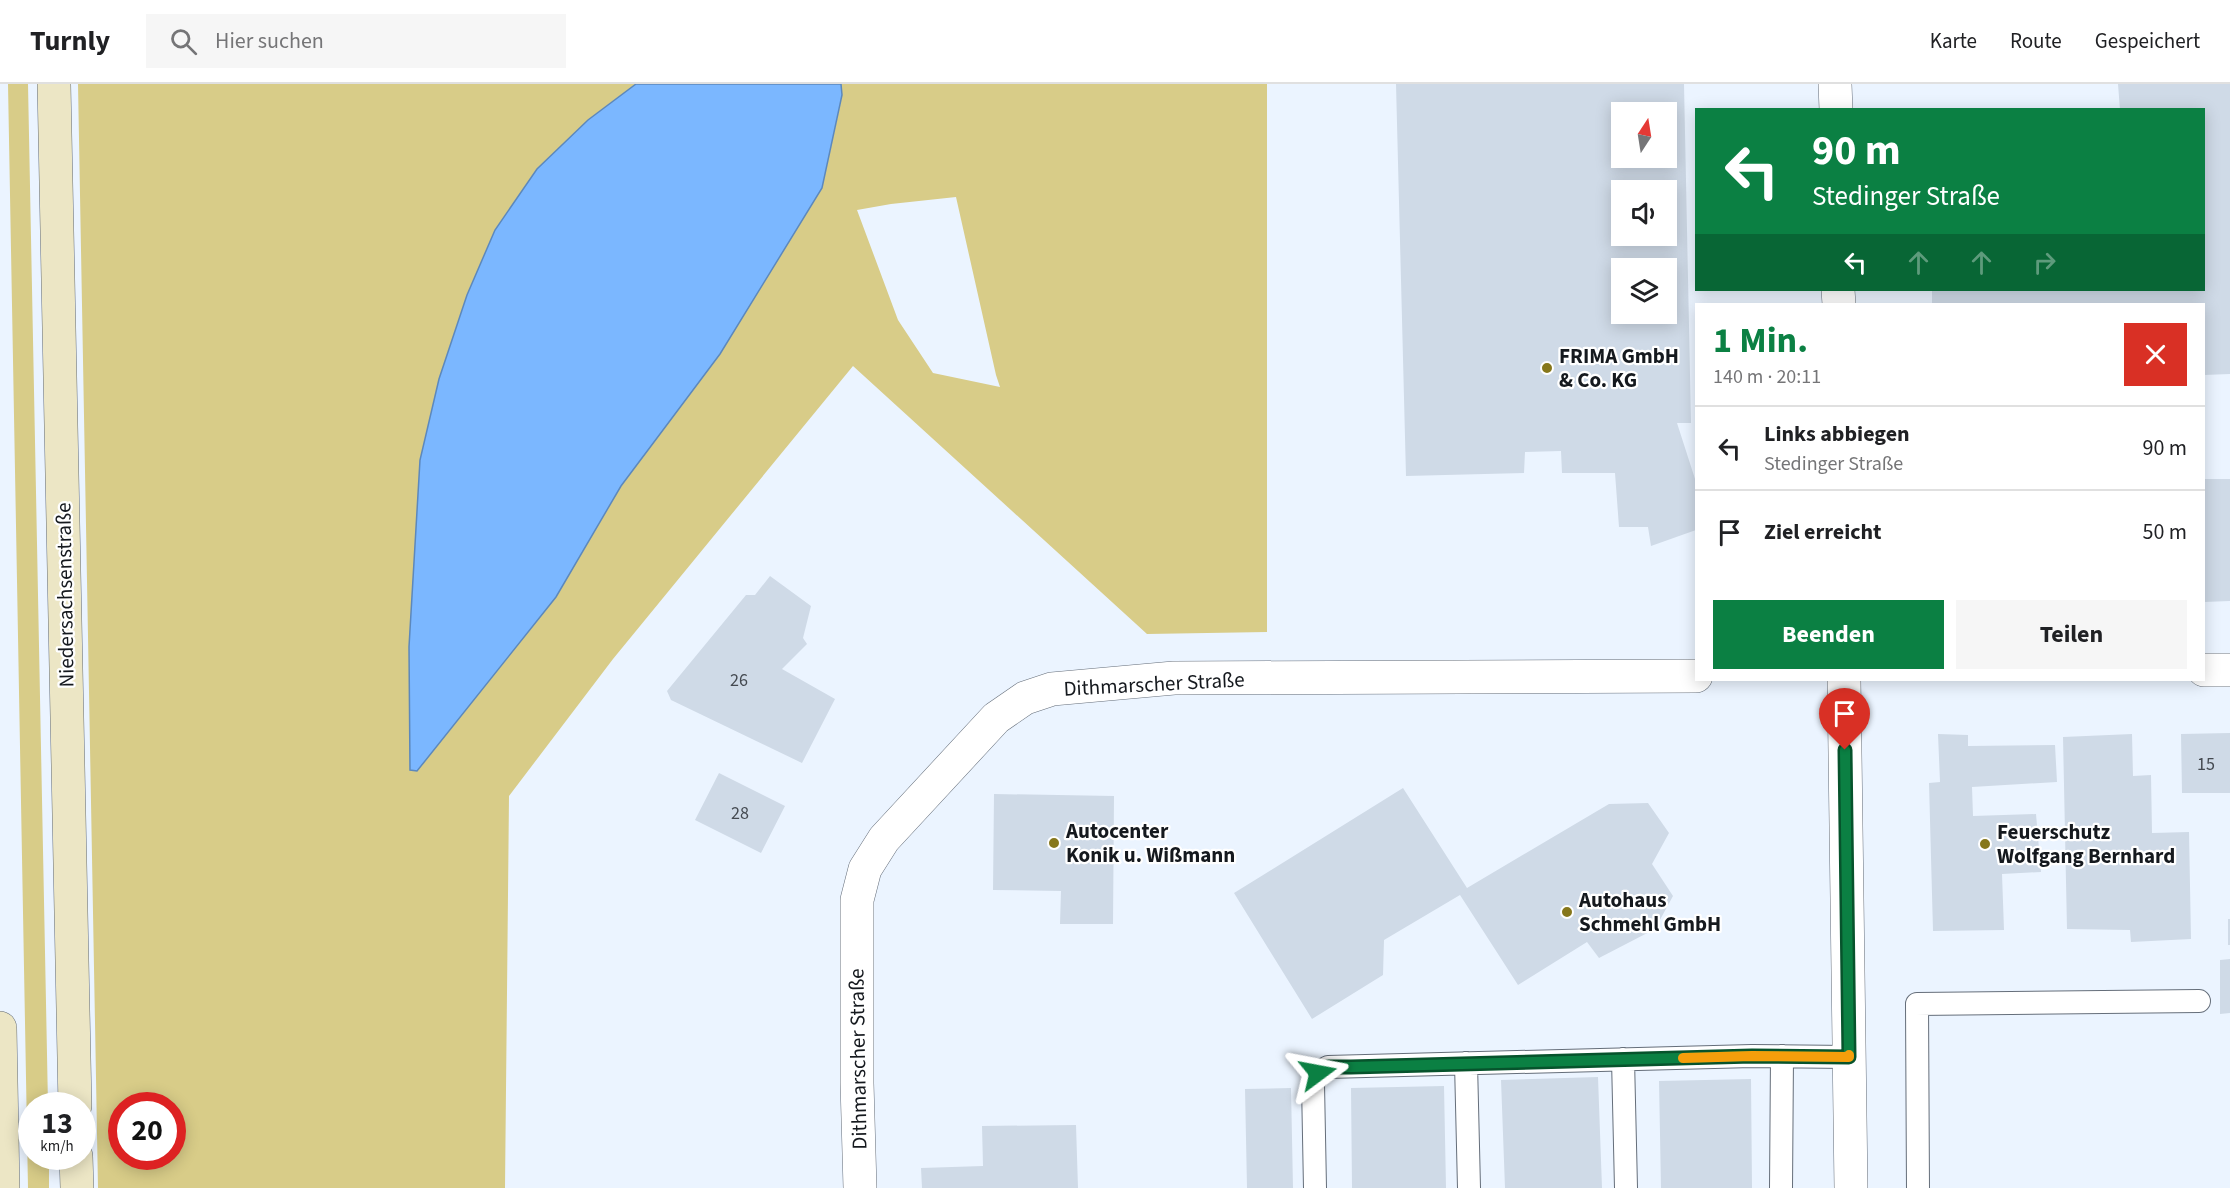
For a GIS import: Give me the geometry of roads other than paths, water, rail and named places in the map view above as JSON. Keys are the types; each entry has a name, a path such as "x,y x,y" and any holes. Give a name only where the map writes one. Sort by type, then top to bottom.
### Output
{"main road":[{"name":"Niedersachsenstraße","path":"54,84 75,1092"},
{"path":"0,1028 3,1188"},
{"path":"76,1170 76,1188"}],"street":[{"path":"1835,84 1836,108"},
{"path":"2205,670 2230,670"},
{"name":"Dithmarscher Straße","path":"860,1188 857,1083 857,900 865,869 884,839 996,717 1025,698 1052,689 1174,678 1695,676"},
{"path":"1844,681 1851,1188"}],"lane":[{"path":"1918,1188 1917,1004 2199,1001"},
{"path":"1781,1188 1782,1056"},
{"path":"1315,1188 1313,1091 1318,1073 1328,1067 1623,1059 1849,1057"},
{"path":"1623,1059 1626,1188"},
{"path":"1466,1063 1469,1188"}],"water":[{"path":"636,84 841,84 842,95 822,188 720,354 621,486 556,597 417,771 410,770 409,647 420,460 439,379 467,295 495,230 537,169 588,120"}],"place":[{"name":"FRIMA GmbH & Co. KG","path":"1547,368"},
{"name":"Autocenter Konik u. Wißmann","path":"1054,843"},
{"name":"Feuerschutz Wolfgang Bernhard","path":"1985,844"},
{"name":"Autohaus Schmehl GmbH","path":"1567,912"}]}
